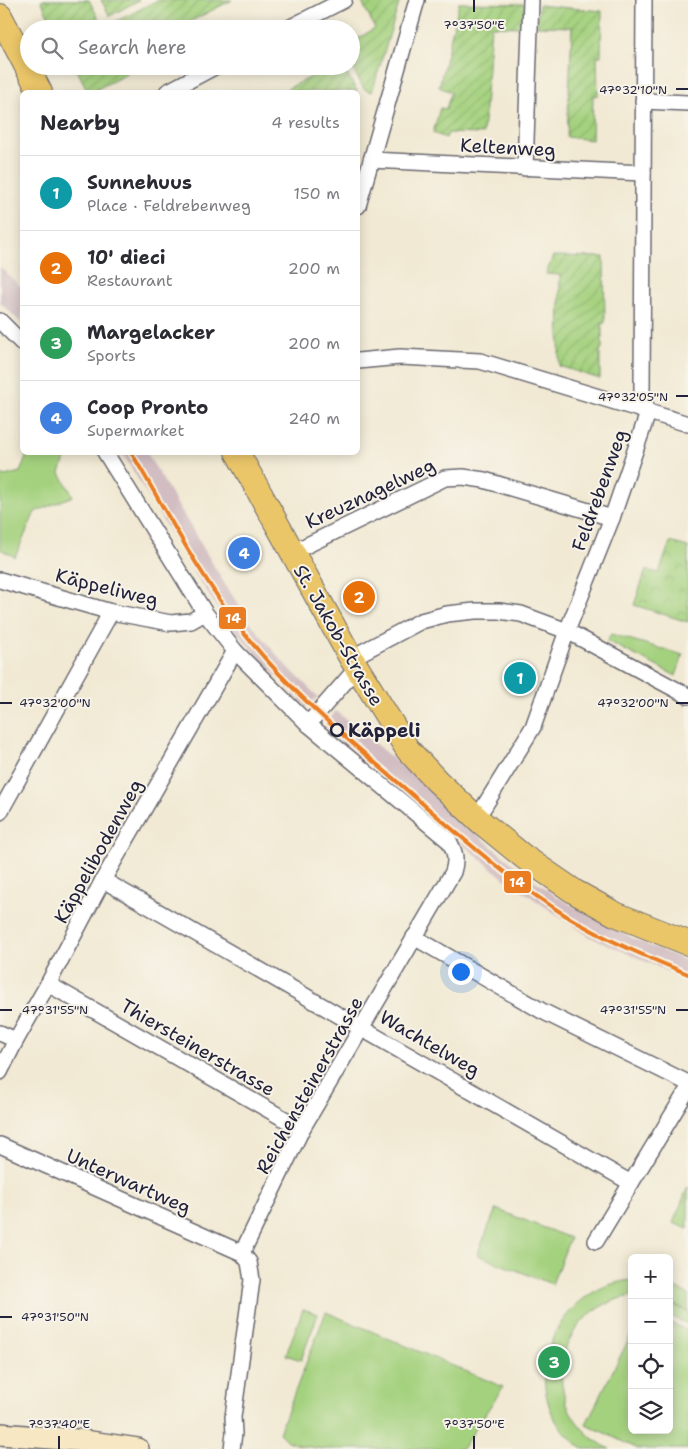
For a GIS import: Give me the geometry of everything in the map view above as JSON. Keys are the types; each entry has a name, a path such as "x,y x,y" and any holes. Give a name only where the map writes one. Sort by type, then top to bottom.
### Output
{"main road":[{"path":"3,28 20,57"},
{"path":"30,75 39,90"},
{"name":"St. Jakob-Strasse","path":"239,455 291,553 354,663 408,750 437,781 477,818 524,857 575,892 615,914 688,944"},
{"path":"0,1434 77,1440 138,1449"}],"street":[{"path":"305,20 344,0"},
{"path":"360,199 417,0"},
{"path":"525,168 531,0"},
{"name":"Feldrebenweg","path":"477,818 533,727 567,631 612,518 648,413 642,394 644,0"},
{"path":"171,90 199,75"},
{"path":"644,100 688,103"},
{"name":"Keltenweg","path":"371,160 643,174"},
{"path":"0,320 20,341"},
{"path":"360,361 400,357 480,361 688,424"},
{"path":"107,455 205,614 235,651 308,724 354,663 421,621 447,614 475,611 499,611 521,614 567,631 688,696"},
{"name":"Kreuznagelweg","path":"291,553 446,478 462,477 484,480 612,518"},
{"name":"Käppeliweg","path":"0,580 111,612 171,623 191,621 205,614"},
{"path":"0,812 111,612"},
{"name":"Käppelibodenweg","path":"0,1072 103,880 235,651"},
{"name":"Reichensteinerstrasse","path":"242,1254 302,1129 453,872 456,862 455,853 449,841 308,724"},
{"name":"Wachtelweg","path":"103,880 631,1183"},
{"path":"414,937 542,1012 688,1083"},
{"name":"Thiersteinerstrasse","path":"48,984 302,1129"},
{"path":"0,1033 16,1040"},
{"path":"596,1241 688,1089"},
{"name":"Unterwartweg","path":"0,1145 242,1254"},
{"path":"232,1449 233,1417 252,1280 251,1269 242,1254"}],"shaded area":[{"path":"0,267 20,286 20,322 0,302"},
{"path":"123,455 148,455 224,583 250,622 281,660 318,697 306,707 265,665 225,619 197,577"},
{"path":"336,711 415,777 467,826 519,869 556,896 636,940 688,961 688,980 590,937 506,880 330,733 325,725"}],"green space":[{"path":"41,0 89,0 99,20 50,20"},
{"path":"101,0 139,0 110,16"},
{"path":"158,0 232,0 193,20 119,20"},
{"path":"361,0 400,0 372,92 364,89 356,75 360,75 360,37 375,28"},
{"path":"459,3 525,4 521,27 491,26 483,134 448,133 446,138 433,133 440,108 446,109 451,92 439,87"},
{"path":"539,5 602,11 601,56 597,56 598,95 593,96 592,140 567,137 572,27 537,26"},
{"path":"80,75 125,75 95,90 87,90"},
{"path":"315,75 347,75 356,90 285,90"},
{"path":"553,256 604,257 605,323 602,323 600,379 559,366 560,275 546,274"},
{"path":"27,455 66,455 60,473 73,496 35,512 15,557 0,549 0,474 5,476 20,472"},
{"path":"670,542 688,547 688,622 634,605 646,570 659,573"},
{"path":"611,634 683,655 676,676 607,641"},
{"path":"688,1187 688,1229 673,1223"},
{"path":"496,1209 570,1238 552,1284 477,1255"},
{"path":"628,1281 628,1297 604,1305 583,1320 569,1341 562,1364 563,1388 571,1412 586,1433 610,1449 583,1449 568,1436 556,1421 547,1398 545,1375 548,1352 556,1331 570,1312 587,1296 608,1285"},
{"path":"673,1287 688,1294 688,1311 673,1304"},
{"path":"673,1305 688,1312 688,1323 673,1317"},
{"path":"303,1309 318,1314 301,1360 286,1355"},
{"path":"326,1312 503,1387 462,1449 326,1449 302,1446 287,1441 279,1433"},
{"path":"673,1324 688,1331 688,1449 638,1449 586,1424 628,1341 628,1434 673,1434"}],"transit line":[{"name":"14","path":"133,455 184,544 227,611 260,653 315,709 478,851 522,886 568,917 597,933 642,955 688,974"}],"place":[{"name":"Coop Pronto","path":"244,553"},
{"name":"10' dieci","path":"359,597"},
{"name":"Sunnehuus","path":"520,678"},
{"name":"Käppeli","path":"337,730"},
{"name":"Margelacker","path":"554,1362"}]}
